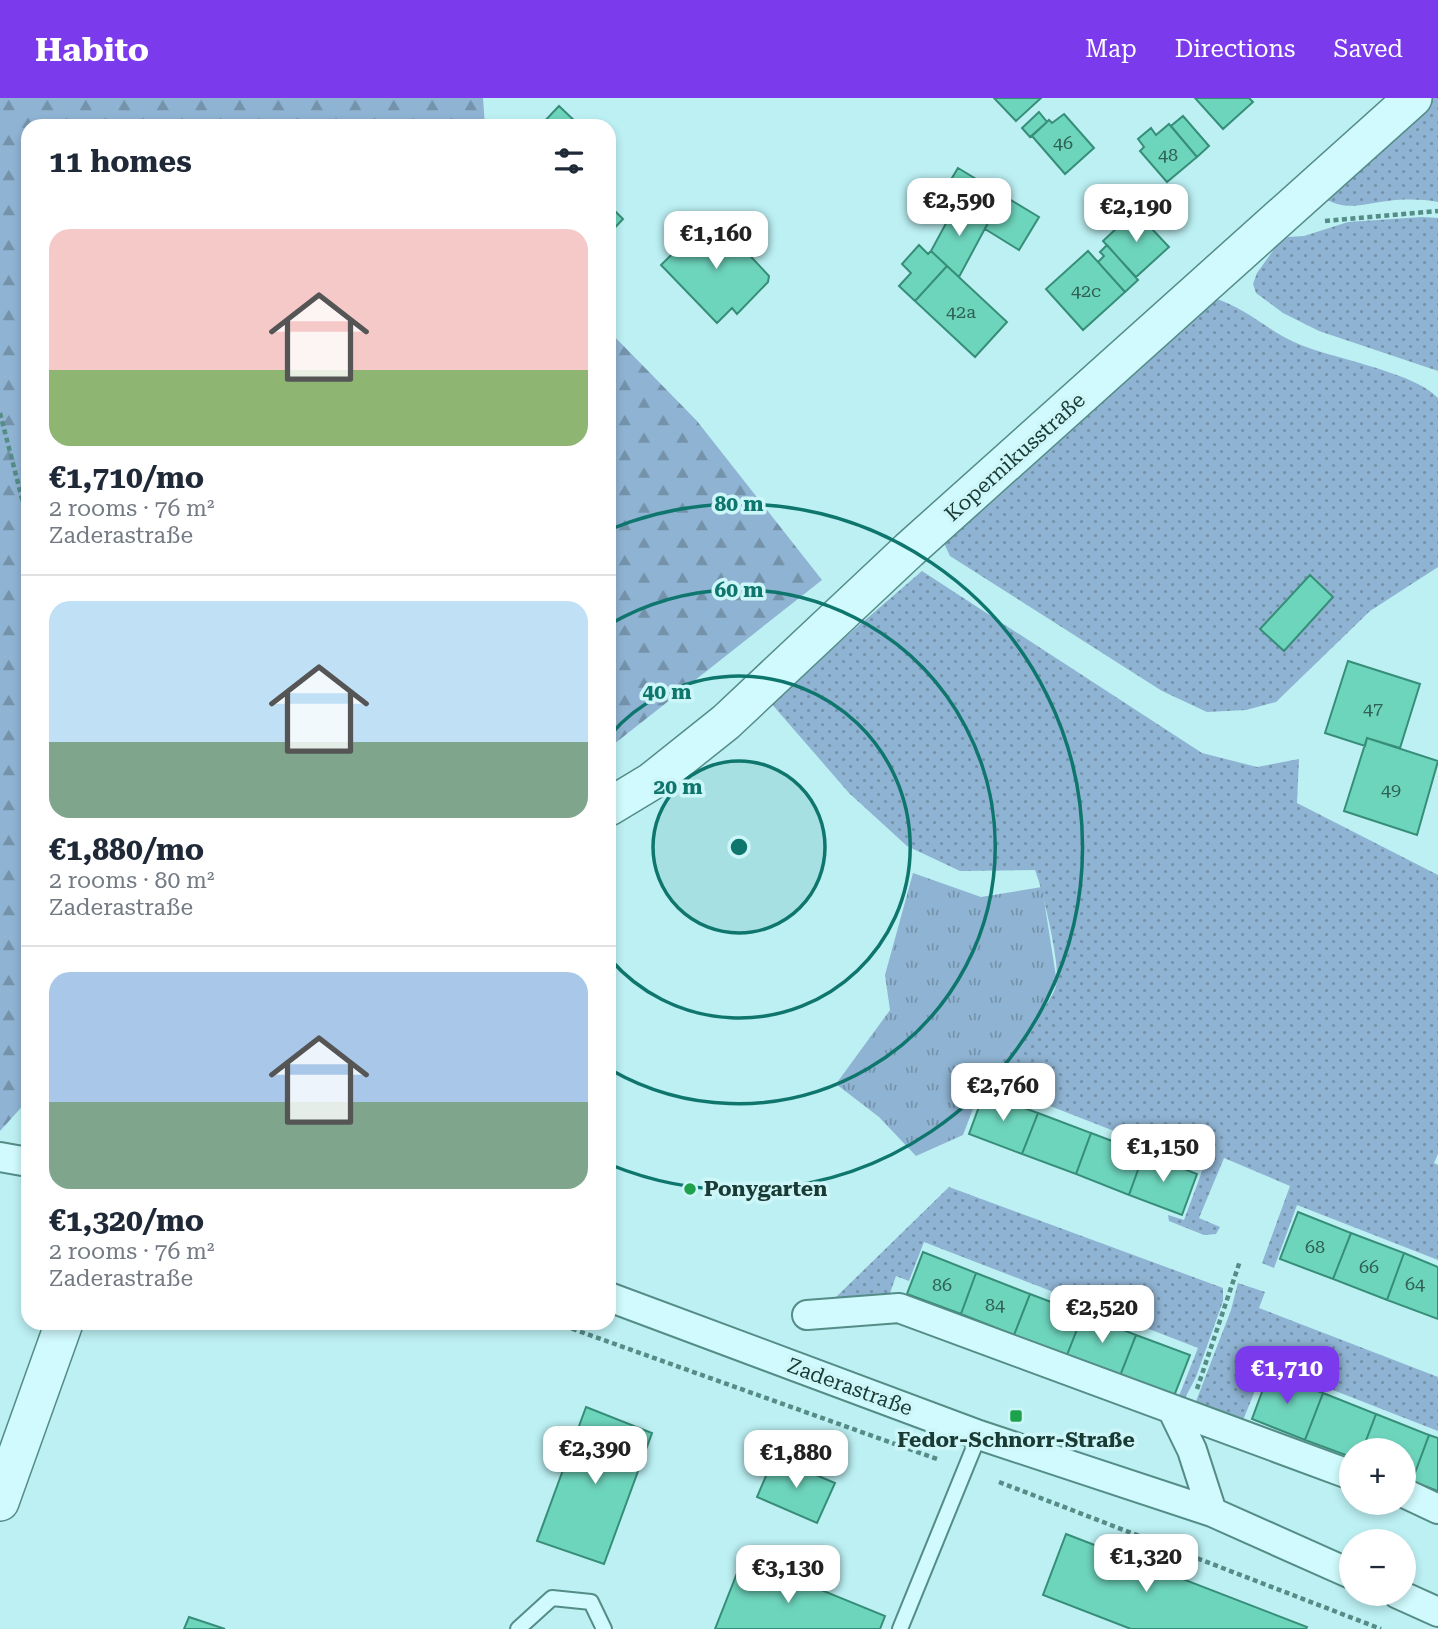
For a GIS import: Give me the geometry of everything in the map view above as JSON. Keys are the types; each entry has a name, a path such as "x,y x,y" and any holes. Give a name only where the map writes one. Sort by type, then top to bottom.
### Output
{"street":[{"name":"Kopernikusstraße","path":"616,803 652,781 726,722 909,550 1413,98"},
{"name":"Zaderastraße","path":"616,1300 979,1435 1212,1512 1339,1569"},
{"path":"807,1315 899,1308 1339,1471"},
{"path":"0,1502 61,1330"},
{"path":"1180,1414 1212,1512"},
{"path":"1416,1499 1438,1509"},
{"path":"1416,1602 1438,1612"}],"lane":[{"path":"900,1629 979,1435"},
{"path":"518,1629 552,1598 591,1602 604,1629"}],"path":[{"path":"1273,224 1278,228 1358,216 1387,218 1416,210 1438,211"},
{"path":"0,413 21,495"},
{"path":"1180,1414 1240,1261"},
{"path":"576,1330 937,1459"},
{"path":"999,1482 1381,1629"}],"green space":[{"path":"0,98 483,98 484,119 21,119 21,1108 0,1131"},
{"path":"1429,98 1438,98 1438,202 1400,200 1347,206 1322,197"},
{"path":"1438,218 1438,371 1319,331 1283,313 1256,293 1253,284 1257,273 1277,245 1288,237 1304,236 1348,222"},
{"path":"1213,298 1234,306 1294,342 1410,380 1438,398 1438,567 1370,611 1276,702 1246,710 1207,712 1162,691 950,556 943,541"},
{"path":"616,338 697,421 822,580 616,742"},
{"path":"922,571 1202,753 1257,767 1299,759 1297,803 1438,875 1438,1154 1434,1163 1438,1165 1438,1260 1297,1205 1274,1268 1262,1263 1290,1186 1224,1158 1199,1218 1220,1227 1216,1234 1204,1235 1169,1221 1168,1215 1184,1220 1204,1166 983,1080 1037,1018 1047,1004 1057,981 1050,926 1035,870 960,871 907,846 849,793 770,702"},
{"path":"913,873 981,897 1042,887 1057,983 1032,1026 984,1080 963,1135 916,1156 879,1117 836,1084 890,1010 885,975"},
{"path":"949,1187 1223,1288 1223,1301 1196,1377 1184,1400 1177,1401 1198,1348 924,1242 909,1281 896,1276 889,1296 833,1300"},
{"path":"1238,1283 1265,1292 1259,1308 1438,1377 1438,1431 1266,1364 1241,1425 1195,1404 1231,1310"}],"building":[{"path":"994,98 1041,98 1016,121"},
{"path":"1195,98 1249,98 1253,102 1223,129"},
{"path":"559,106 573,119 547,119"},
{"path":"1039,112 1047,122 1030,137 1022,128"},
{"path":"1064,114 1094,148 1065,174 1032,136 1049,120 1052,123"},
{"path":"1183,116 1209,146 1197,157 1171,126"},
{"path":"1169,124 1197,157 1167,182 1140,151 1144,147 1138,139 1151,128 1156,135"},
{"path":"958,168 1039,217 1019,250 985,229 989,221 957,203 953,209 943,193"},
{"path":"957,203 989,221 959,277 931,251"},
{"path":"1135,211 1169,247 1136,277 1103,241"},
{"path":"616,212 623,219 616,226"},
{"path":"712,215 769,276 768,282 737,314 732,308 717,323 661,265"},
{"path":"919,245 928,254 931,251 947,266 915,301 899,286 911,273 902,264"},
{"path":"1107,245 1138,280 1125,292 1098,262 1104,256 1100,252"},
{"path":"1088,251 1125,292 1083,330 1046,289"},
{"path":"947,266 1007,322 975,357 915,301"},
{"path":"1310,575 1333,597 1284,651 1260,629"},
{"path":"1348,661 1420,684 1400,748 1367,738 1365,746 1325,733"},
{"path":"1367,738 1438,761 1417,835 1344,811"},
{"path":"984,1093 1038,1113 1022,1154 969,1134"},
{"path":"1038,1113 1091,1133 1076,1174 1022,1154"},
{"path":"1091,1133 1144,1153 1129,1195 1076,1174"},
{"path":"1144,1153 1197,1174 1182,1215 1129,1195"},
{"path":"1298,1212 1351,1233 1333,1279 1280,1259"},
{"path":"1351,1233 1404,1253 1387,1300 1333,1279"},
{"path":"923,1252 976,1273 961,1314 907,1294"},
{"path":"1404,1253 1438,1267 1438,1319 1387,1300"},
{"path":"976,1273 1030,1294 1014,1335 961,1314"},
{"path":"1030,1294 1083,1314 1067,1355 1014,1335"},
{"path":"1083,1314 1136,1335 1120,1376 1067,1355"},
{"path":"1136,1335 1190,1355 1174,1396 1120,1376"},
{"path":"1269,1373 1323,1393 1305,1440 1252,1419"},
{"path":"1323,1393 1376,1414 1367,1438 1339,1438 1339,1453 1305,1440"},
{"path":"586,1407 652,1433 604,1564 537,1541"},
{"path":"1376,1414 1429,1435 1416,1470 1416,1438 1367,1438"},
{"path":"1429,1435 1438,1438 1438,1491 1416,1483 1416,1470"},
{"path":"774,1457 835,1483 817,1523 757,1497"},
{"path":"1066,1534 1307,1627 1131,1629 1043,1595"},
{"path":"743,1558 885,1616 880,1629 715,1629"},
{"path":"189,1617 225,1629 184,1629"}],"place":[{"name":"Ponygarten","path":"690,1189"},
{"name":"Fedor-Schnorr-Straße","path":"1016,1416"}]}
